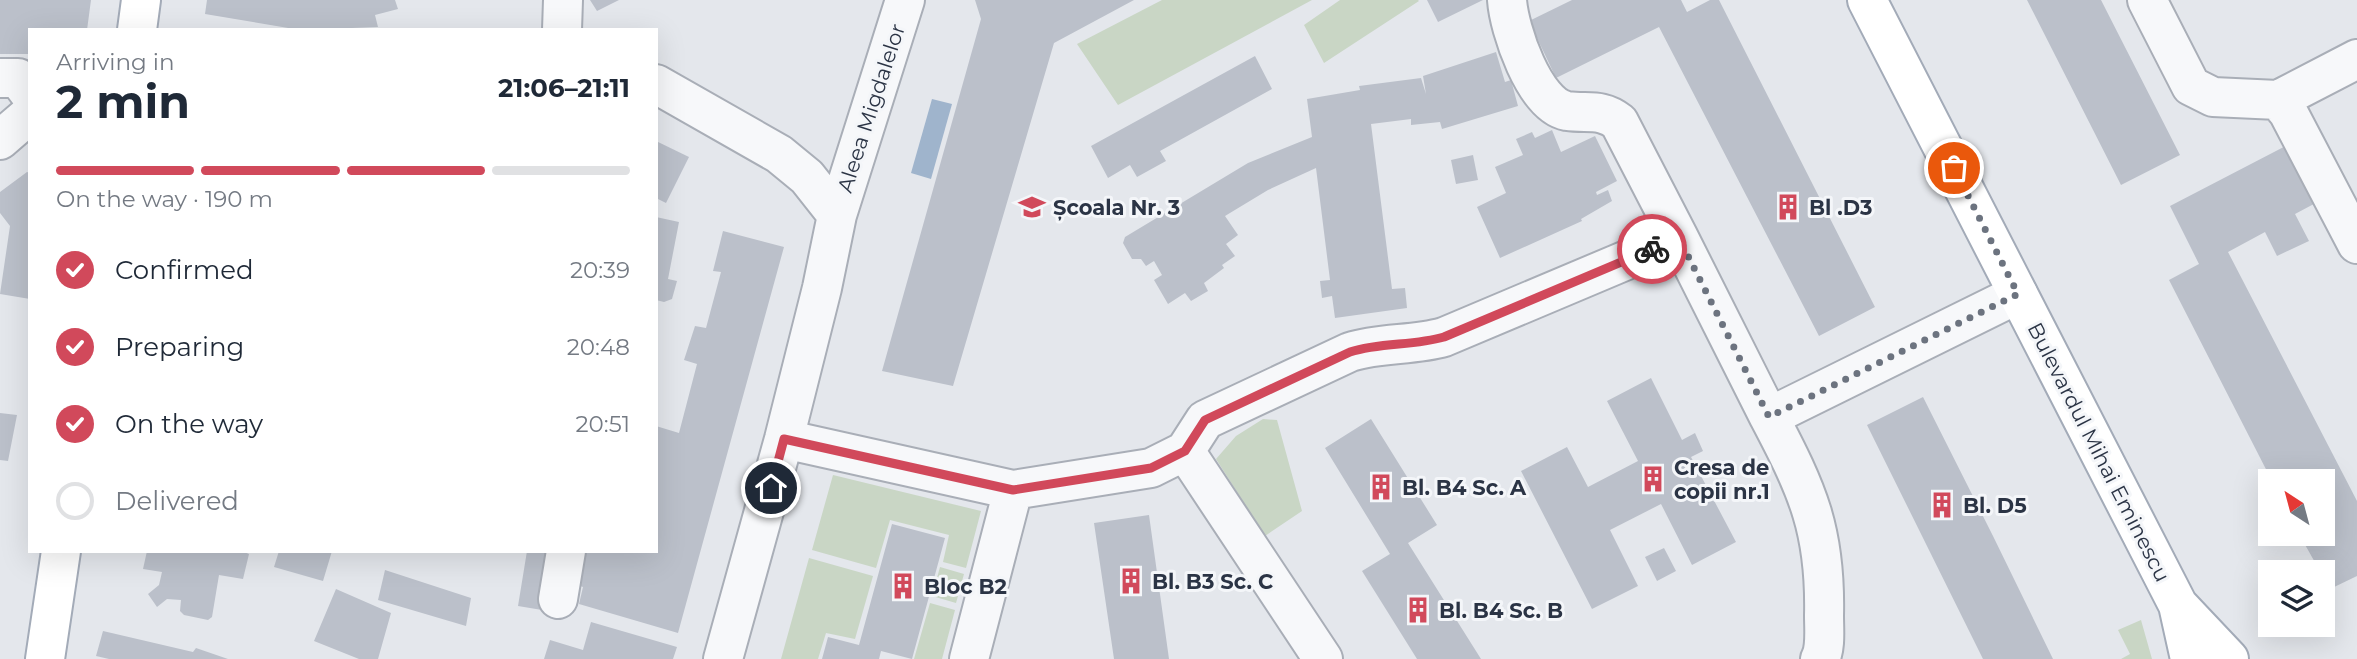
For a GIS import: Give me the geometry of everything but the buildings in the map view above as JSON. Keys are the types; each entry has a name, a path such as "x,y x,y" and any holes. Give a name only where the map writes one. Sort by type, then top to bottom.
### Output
{"main road":[{"path":"137,28 141,0"},
{"name":"Bulevardul Mihai Eminescu","path":"1867,0 2178,605"},
{"path":"45,659 61,553"},
{"path":"2178,605 2190,659"},
{"path":"2178,605 2229,659"}],"street":[{"path":"562,28 563,0"},
{"name":"Aleea Migdalelor","path":"723,659 784,439 822,288 837,215 905,0"},
{"path":"1507,0 1509,20 1543,96 1553,106 1568,111 1601,112 1619,122 1810,501 1820,534 1824,594 1823,654 1820,659"},
{"path":"2147,0 2191,86 2213,97 2278,100 2357,59"},
{"path":"0,78 18,78 28,91"},
{"path":"658,85 779,154 807,177 837,215"},
{"path":"2278,100 2288,112 2357,244"},
{"path":"0,140 28,116"},
{"path":"784,439 1013,490 1151,468 1185,451 1205,420 1350,352 1369,346 1422,343 1444,337 1679,238"},
{"path":"1769,417 2018,294"},
{"path":"1185,451 1323,659"},
{"path":"969,659 1013,490"},
{"path":"558,599 566,553"}],"green space":[{"path":"1162,0 1312,0 1118,105 1077,44"},
{"path":"1340,0 1419,1 1324,63 1304,25"},
{"path":"1263,419 1277,420 1302,511 1265,536 1216,459 1236,436"},
{"path":"833,475 981,511 966,568 943,562 949,535 890,520 876,568 812,550"},
{"path":"809,558 873,576 855,639 826,633 818,659 781,659"},
{"path":"940,567 964,574 956,603 932,596"},
{"path":"930,603 955,610 942,659 914,659"},
{"path":"2141,620 2152,659 2121,659 2130,654 2118,630"}],"water":[{"path":"932,99 952,104 931,179 911,173"}],"way so far":[{"path":"1652,249 1679,238 1769,417 1922,339 2018,294 1954,168"}],"place":[{"name":"Școala Nr. 3","path":"1032,207"},
{"name":"Bl .D3","path":"1788,207"},
{"name":"Cresa de copii nr.1","path":"1653,479"},
{"name":"Bl. B4 Sc. A","path":"1381,487"},
{"name":"Bl. D5","path":"1942,505"},
{"name":"Bl. B3 Sc. C","path":"1131,581"},
{"name":"Bloc B2","path":"903,586"},
{"name":"Bl. B4 Sc. B","path":"1418,610"}],"route":[{"path":"771,488 784,439 1013,490 1151,468 1185,451 1205,420 1350,352 1369,346 1422,343 1444,337 1652,249"}]}
